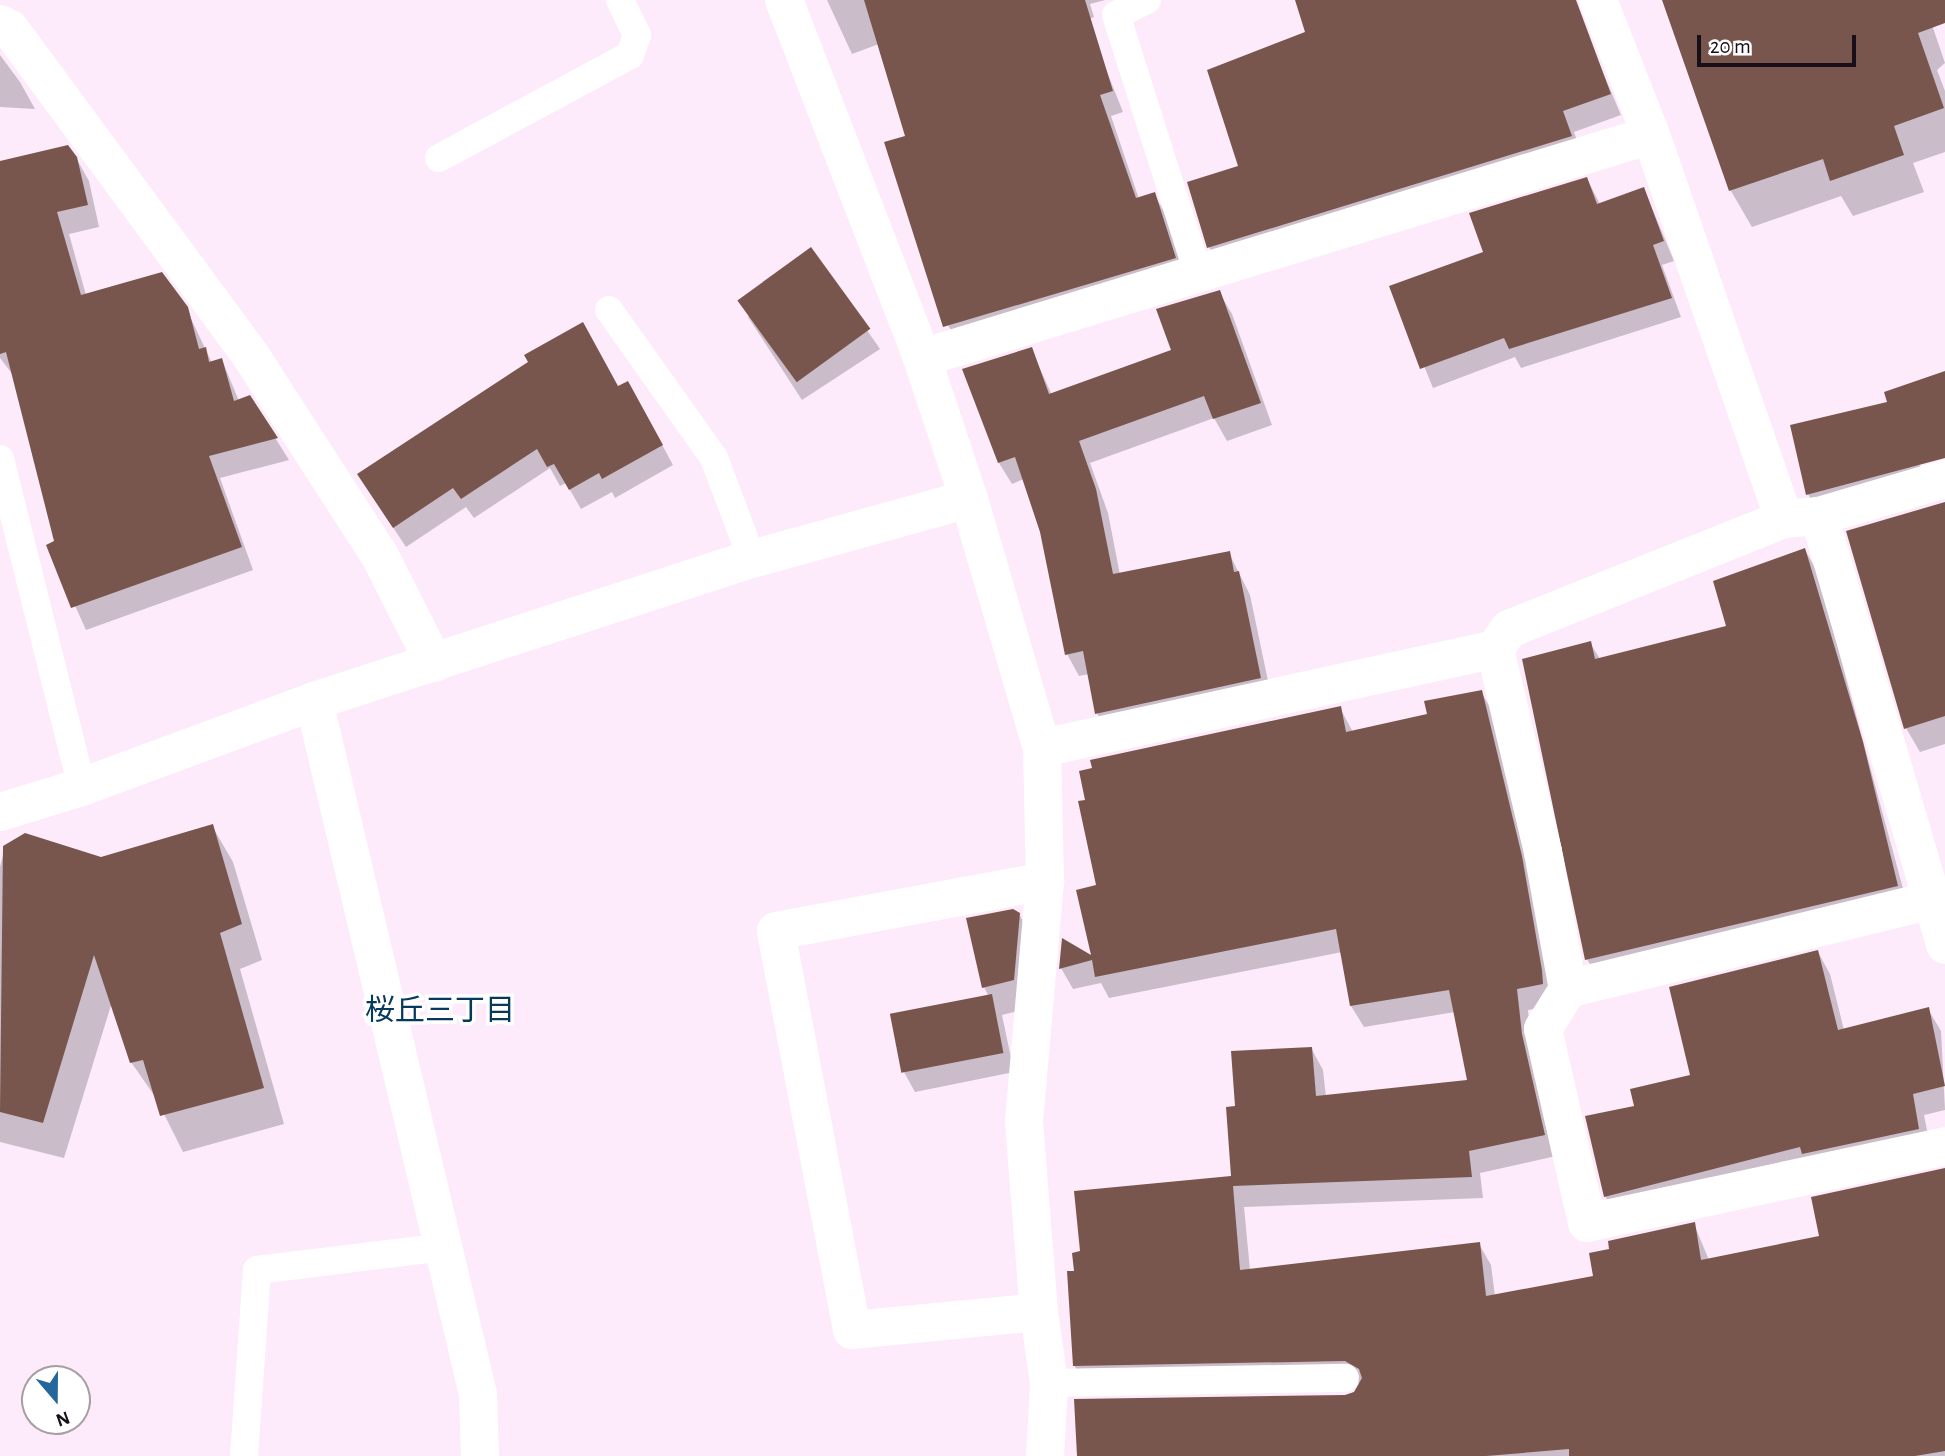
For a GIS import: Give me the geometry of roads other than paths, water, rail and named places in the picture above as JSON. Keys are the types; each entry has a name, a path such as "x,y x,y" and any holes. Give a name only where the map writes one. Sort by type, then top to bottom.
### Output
{"street":[{"path":"784,0 922,358 969,499 1042,748 1045,881 1024,1122 1039,1311 1049,1382 1045,1456"},
{"path":"1598,0 1801,518 1938,899 1945,946"},
{"path":"0,24 10,29 251,356 380,556 434,663"},
{"path":"922,358 1651,135"},
{"path":"1042,748 1494,649 1509,629 1801,518 1945,479"},
{"path":"0,812 82,787 314,701 752,559 969,499"},
{"path":"1494,649 1543,852 1568,989 1544,1029 1587,1223 1945,1146"},
{"path":"314,701 478,1394 480,1456"},
{"path":"1039,1311 852,1330 776,931 1045,881"},
{"path":"1568,989 1938,899"}],"lane":[{"path":"439,158 630,55 637,35 620,0"},
{"path":"1147,0 1116,15 1198,273"},
{"path":"609,310 714,458 752,559"},
{"path":"0,459 82,787"},
{"path":"244,1456 257,1270 444,1247"},
{"path":"1049,1382 1345,1378"}],"district":[{"name":"桜丘三丁目","path":"440,1011"}]}
